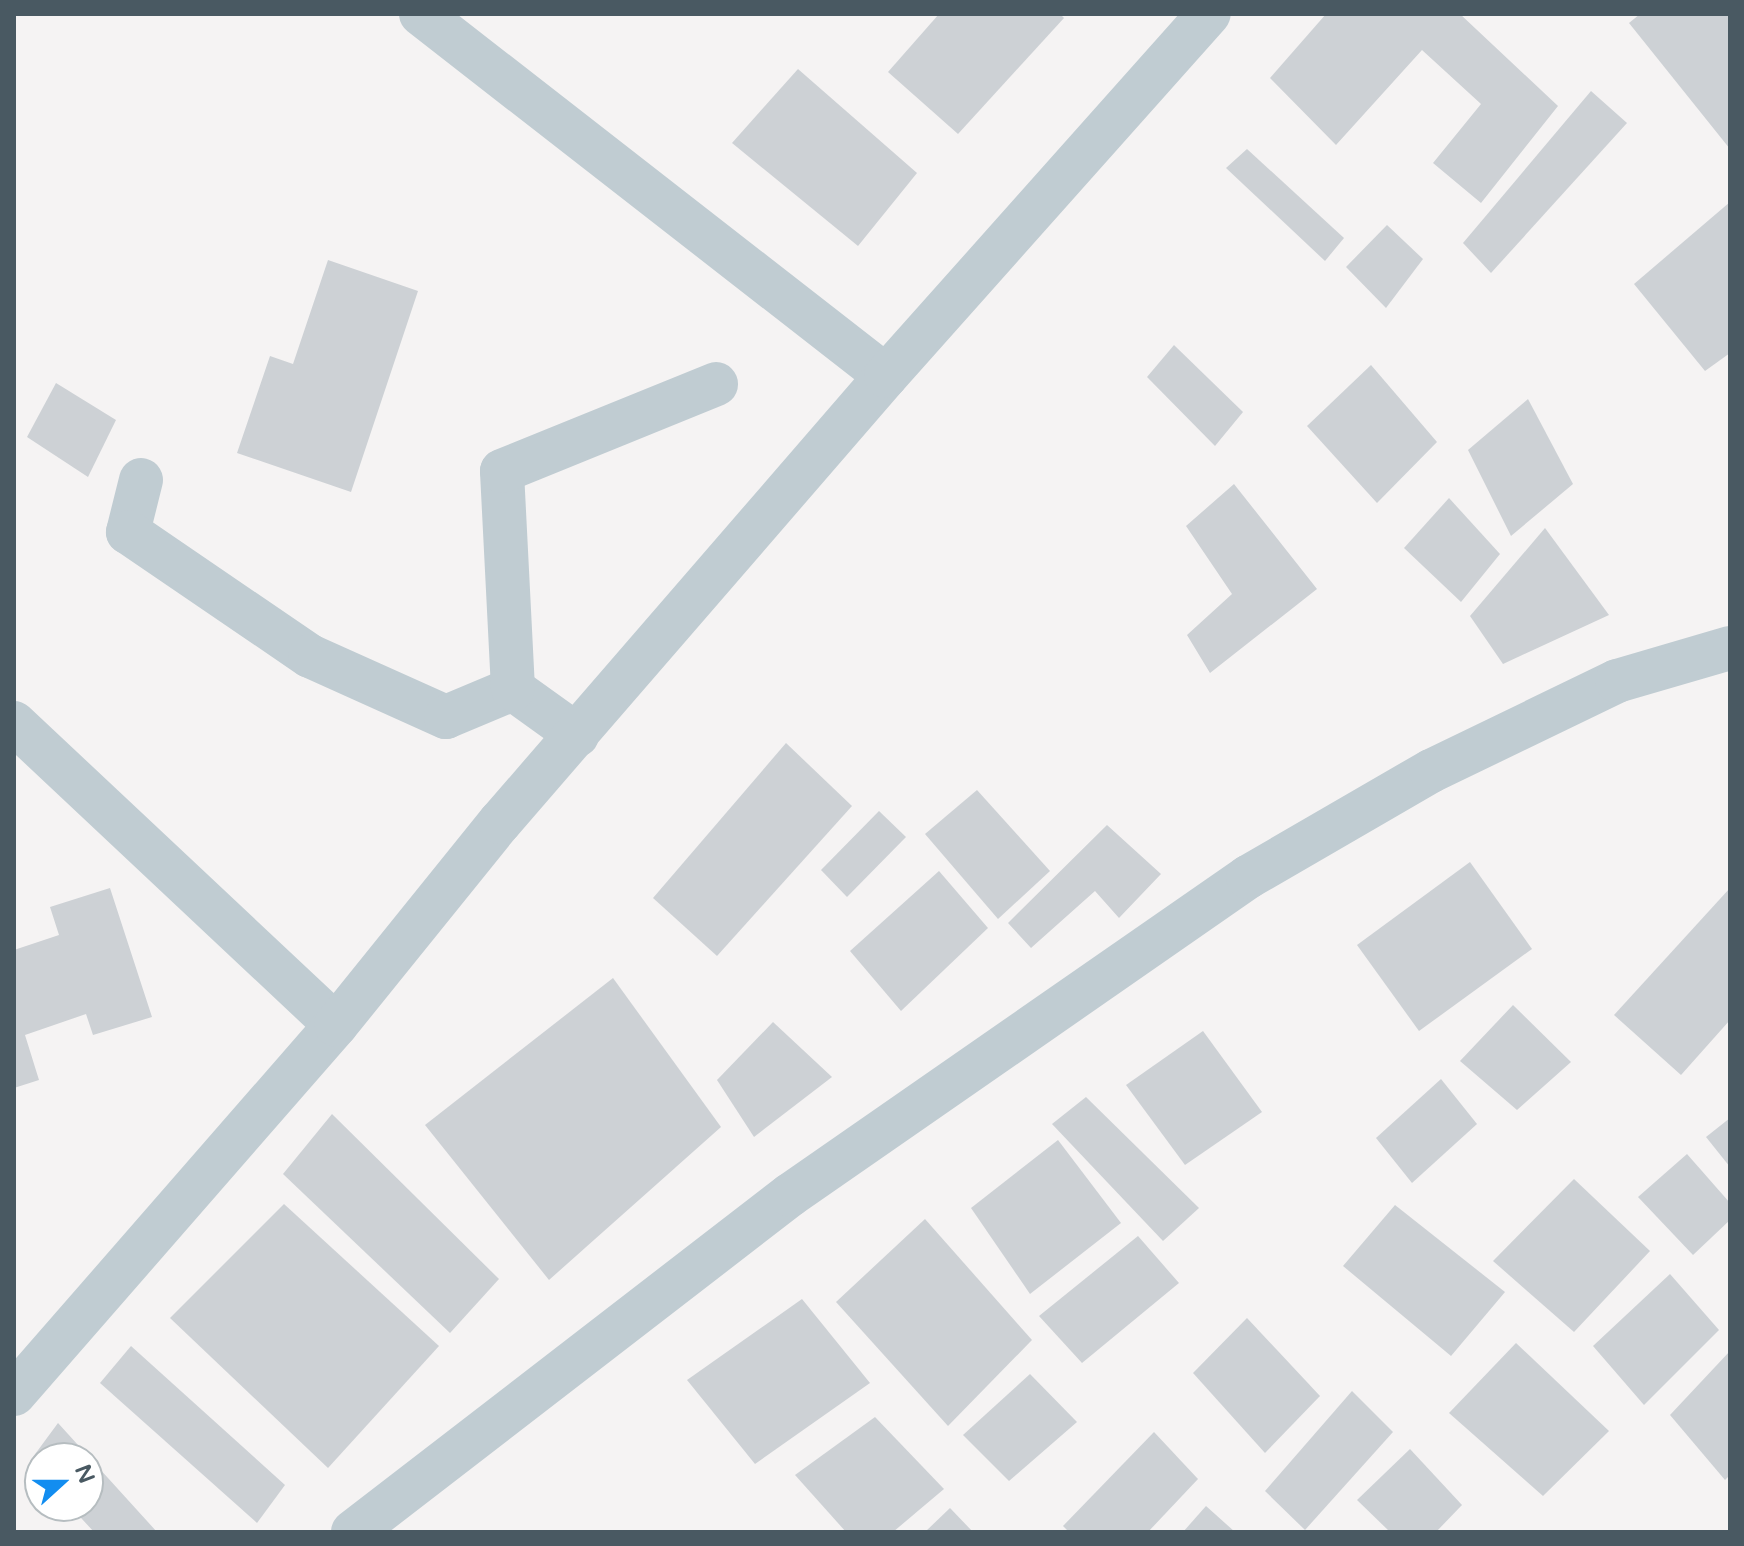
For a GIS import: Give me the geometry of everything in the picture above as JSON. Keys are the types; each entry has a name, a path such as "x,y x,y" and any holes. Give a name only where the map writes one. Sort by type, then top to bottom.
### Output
{"street":[{"path":"421,14 886,376"},
{"path":"14,1394 336,1025 577,735 886,376 1209,14"},
{"path":"513,689 502,471 716,384"},
{"path":"141,480 128,532 310,656 446,717 513,689"},
{"path":"353,1532 790,1195 1248,877 1431,771 1617,681 1730,648"},
{"path":"513,689 577,735"},
{"path":"14,723 336,1025"}],"building":[{"path":"939,14 1060,14 1064,18 958,134 888,72"},
{"path":"1326,14 1460,14 1558,106 1481,203 1433,163 1481,104 1422,50 1336,145 1270,78"},
{"path":"1640,14 1730,14 1730,149 1629,23"},
{"path":"798,69 917,173 858,246 732,143"},
{"path":"1591,91 1627,123 1491,273 1463,243"},
{"path":"1247,149 1344,238 1325,261 1226,168"},
{"path":"1730,202 1730,353 1705,371 1634,284"},
{"path":"1387,225 1423,259 1386,308 1346,267"},
{"path":"328,260 418,291 351,492 237,453 270,356 293,364"},
{"path":"1174,345 1243,412 1215,446 1147,377"},
{"path":"1371,365 1437,442 1377,503 1307,426"},
{"path":"56,383 116,420 88,477 27,437"},
{"path":"1528,399 1573,484 1511,536 1468,450"},
{"path":"1234,484 1317,589 1210,673 1187,635 1232,594 1186,526"},
{"path":"1449,498 1500,554 1461,602 1404,548"},
{"path":"1545,528 1609,615 1503,664 1470,616"},
{"path":"786,743 852,806 717,956 653,898"},
{"path":"977,790 1050,871 998,919 925,834"},
{"path":"879,811 906,837 847,897 821,870"},
{"path":"1107,825 1161,874 1119,918 1095,891 1031,948 1008,923"},
{"path":"1470,862 1532,949 1419,1031 1357,945"},
{"path":"939,871 988,928 901,1011 850,951"},
{"path":"110,888 152,1017 93,1035 86,1014 25,1035 39,1080 14,1088 14,950 59,935 50,907"},
{"path":"1730,888 1730,1020 1681,1075 1614,1015"},
{"path":"613,978 721,1127 549,1280 425,1125"},
{"path":"1513,1005 1571,1062 1517,1110 1460,1061"},
{"path":"773,1022 832,1077 754,1137 717,1080"},
{"path":"1203,1031 1262,1112 1185,1165 1126,1085"},
{"path":"1441,1079 1477,1124 1412,1183 1376,1138"},
{"path":"1086,1097 1199,1208 1163,1241 1052,1124"},
{"path":"332,1114 499,1279 450,1333 283,1174"},
{"path":"1730,1118 1730,1167 1706,1137"},
{"path":"1058,1140 1121,1223 1030,1294 971,1208"},
{"path":"1687,1154 1730,1203 1730,1220 1693,1255 1638,1197"},
{"path":"1574,1179 1650,1251 1574,1332 1493,1261"},
{"path":"284,1204 439,1346 328,1468 170,1318"},
{"path":"1395,1205 1505,1292 1451,1356 1343,1266"},
{"path":"925,1219 1032,1340 948,1426 836,1302"},
{"path":"1138,1236 1179,1283 1082,1363 1039,1316"},
{"path":"1670,1274 1719,1330 1644,1405 1593,1346"},
{"path":"802,1299 870,1383 755,1464 687,1380"},
{"path":"1247,1318 1320,1396 1265,1453 1193,1373"},
{"path":"1516,1343 1609,1431 1543,1496 1449,1413"},
{"path":"131,1346 285,1485 257,1523 100,1383"},
{"path":"1730,1351 1730,1475 1725,1480 1670,1415"},
{"path":"1030,1374 1077,1422 1009,1481 963,1435"},
{"path":"1352,1391 1393,1432 1305,1530 1265,1491"},
{"path":"875,1417 944,1489 893,1532 846,1532 795,1475"},
{"path":"58,1423 75,1442 44,1442"},
{"path":"1154,1432 1198,1479 1148,1532 1069,1532 1063,1526"},
{"path":"1410,1449 1462,1505 1436,1532 1390,1532 1357,1500"},
{"path":"104,1474 157,1532 94,1532 85,1522 104,1522"},
{"path":"1206,1506 1235,1532 1183,1532"},
{"path":"950,1508 973,1532 925,1532"}]}
